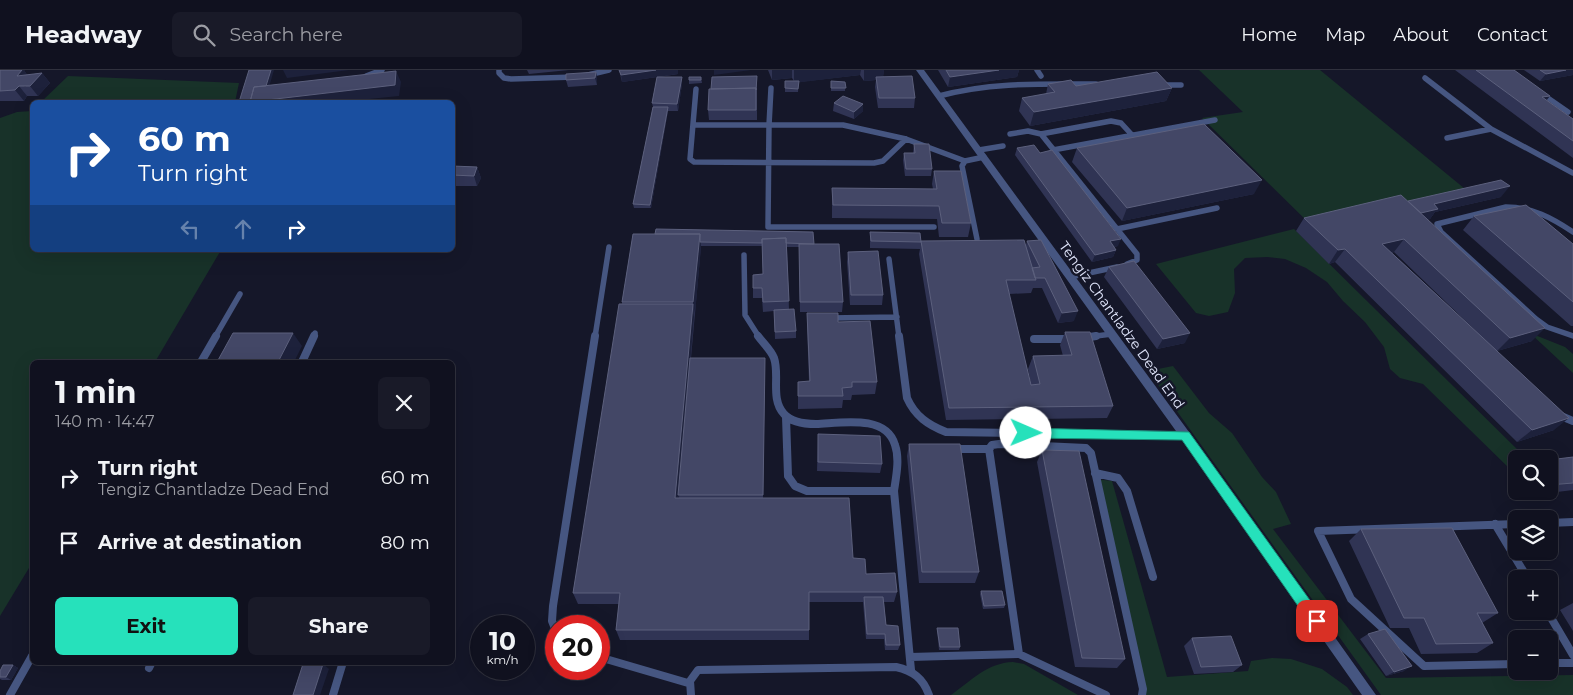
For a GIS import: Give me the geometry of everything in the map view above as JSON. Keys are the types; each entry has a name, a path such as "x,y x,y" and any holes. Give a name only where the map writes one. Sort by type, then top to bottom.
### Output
{"street":[{"name":"Tengiz Chantladze Dead End","path":"920,70 1185,435 1370,695"}],"lane":[{"path":"358,77 370,76 382,70"},
{"path":"499,70 499,73 504,78 511,79 571,78 609,70"},
{"path":"1037,70 1041,76"},
{"path":"1425,78 1491,129 1573,174"},
{"path":"940,96 964,90 1020,85 1099,84"},
{"path":"1154,85 1181,85"},
{"path":"771,88 768,227 934,227"},
{"path":"696,89 690,159 694,162 874,163 882,161 906,140"},
{"path":"1538,91 1571,112"},
{"path":"1559,116 1571,112"},
{"path":"1010,134 1028,131 1041,134 1111,120 1121,123 1132,135"},
{"path":"1053,150 1215,120"},
{"path":"693,125 844,125 906,140 966,161"},
{"path":"1447,138 1491,129"},
{"path":"1041,134 1137,254 1137,260 1132,263 1070,277"},
{"path":"976,239 962,166 966,161 1003,146"},
{"path":"1573,232 1538,210 1516,206 1437,224 1441,232 1536,319 1547,327 1573,336"},
{"path":"1117,229 1217,208"},
{"path":"552,615 609,248"},
{"path":"744,255 745,315 747,323 774,358 778,404 786,417 793,422 803,424 879,425 891,434 897,449 899,464 894,491 911,670"},
{"path":"889,259 907,398 912,409 922,420 936,429 946,432 1185,435"},
{"path":"202,360 240,294"},
{"path":"821,318 897,317"},
{"path":"303,360 315,333"},
{"path":"1034,339 1095,338 1112,334"},
{"path":"1554,412 1573,420"},
{"path":"786,417 788,476 795,486 807,491 894,491"},
{"path":"943,449 989,449 992,445 999,444 1086,448 1091,453 1143,689 1142,695"},
{"path":"897,449 906,449"},
{"path":"989,449 1019,654"},
{"path":"1095,473 1118,478 1127,491 1153,577"},
{"path":"1558,523 1573,522"},
{"path":"1496,524 1523,570"},
{"path":"1508,524 1318,531 1351,599 1424,666 1508,664"},
{"path":"1552,620 1573,655"},
{"path":"910,657 1019,654 1106,695"},
{"path":"10,695 30,660"},
{"path":"610,660 688,683"},
{"path":"1558,663 1573,663"},
{"path":"333,695 343,665"},
{"path":"691,695 688,683 691,675 698,670 896,667 911,670 920,676 926,685 929,695"}],"green space":[{"path":"1199,70 1320,70 1470,193 1313,227 1202,118 1243,112"},
{"path":"68,76 239,83 235,100 43,100"},
{"path":"30,111 30,252 220,252 156,360 30,360 30,566 0,616 0,118 17,112"},
{"path":"1294,229 1518,450 1508,450 1508,467 1423,384 1400,378 1390,369 1384,347 1365,322 1327,282 1306,268 1285,259 1267,257 1245,258 1234,269 1235,293 1228,312 1209,316 1196,313 1156,264"},
{"path":"1530,333 1565,347 1573,354 1573,373"},
{"path":"1173,366 1209,413 1232,433 1262,477 1276,492 1291,524 1273,529 1386,678 1508,676 1508,680 1558,680 1558,675 1573,675 1573,695 1381,695 1148,371"},
{"path":"1095,479 1112,481 1167,677 1248,671 1251,661 1272,658 1291,659 1322,669 1347,687 1353,695 1145,695"},
{"path":"1013,662 1024,664 1078,695 951,695 987,669 995,665"}],"building":[{"path":"0,70 22,70 17,76 42,73 30,86 19,86 15,90 0,91"},
{"path":"249,70 271,70 266,86 254,87 251,100 240,100"},
{"path":"619,70 656,70 621,75"},
{"path":"946,70 999,70 950,77"},
{"path":"1476,70 1514,70 1550,96 1542,97 1573,119 1573,141"},
{"path":"1540,70 1566,70 1546,74"},
{"path":"396,71 395,85 267,100 251,100 254,87"},
{"path":"596,72 595,78 566,80 566,74"},
{"path":"1157,72 1172,88 1034,112 1022,98 1055,92 1048,84 1071,80 1076,86"},
{"path":"757,76 756,90 756,88 711,89 712,77"},
{"path":"912,76 915,98 879,98 876,77"},
{"path":"657,77 682,77 677,104 652,103"},
{"path":"689,77 701,77 701,80 689,80"},
{"path":"785,81 799,81 798,89 785,88"},
{"path":"831,81 845,82 846,88 831,88"},
{"path":"756,88 756,110 708,110 709,89"},
{"path":"843,96 863,104 854,112 834,103"},
{"path":"653,107 668,107 650,205 633,204"},
{"path":"1204,124 1262,180 1127,208 1077,148"},
{"path":"914,144 929,144 932,169 906,169 904,153 915,153"},
{"path":"1034,145 1040,153 1052,150 1121,239 1110,241 1116,250 1095,255 1017,148"},
{"path":"455,166 477,167 474,176 455,175"},
{"path":"934,171 961,171 971,223 942,223 939,206 833,205 832,188 937,189"},
{"path":"1501,180 1510,186 1434,204 1438,209 1421,213 1408,201"},
{"path":"1401,195 1545,328 1510,338 1404,239 1382,244 1569,418 1532,430 1345,249 1338,250 1304,218"},
{"path":"1526,205 1573,244 1573,302 1474,216"},
{"path":"656,229 813,232 814,244 786,243 786,238 762,239 762,243 700,242 700,234 655,234"},
{"path":"870,232 920,233 921,242 871,241"},
{"path":"633,234 700,234 693,302 622,302"},
{"path":"786,238 789,301 763,302 762,288 753,288 753,275 763,274 762,239"},
{"path":"1024,240 1036,280 1006,280 1031,385 1040,384 1033,356 1072,355 1065,332 1090,332 1113,406 949,408 921,241"},
{"path":"1041,240 1078,311 1062,313 1045,278 1035,278 1032,268 1040,267 1027,241"},
{"path":"799,244 839,244 843,302 800,302"},
{"path":"878,251 883,295 851,295 848,252"},
{"path":"1134,261 1190,333 1163,339 1109,267"},
{"path":"619,304 693,304 675,498 849,498 853,558 865,559 866,574 895,573 897,592 809,592 809,630 616,630 620,593 573,593"},
{"path":"794,309 796,331 775,332 774,310"},
{"path":"807,313 838,313 838,322 870,321 877,382 852,382 852,387 842,388 843,396 798,396 798,382 810,381"},
{"path":"233,333 293,333 279,360 218,360"},
{"path":"690,358 765,358 763,495 678,495"},
{"path":"818,434 880,436 882,464 818,462"},
{"path":"909,444 960,444 979,572 922,572"},
{"path":"1042,450 1079,451 1125,659 1082,658"},
{"path":"1573,457 1573,483 1558,484 1558,459"},
{"path":"1452,528 1498,613 1477,613 1493,643 1436,644 1424,618 1404,618 1361,529"},
{"path":"981,591 1002,591 1005,605 984,606"},
{"path":"864,597 883,597 886,625 898,626 900,645 886,645 885,634 867,634"},
{"path":"937,628 958,628 960,647 940,647"},
{"path":"1385,629 1412,666 1394,672 1368,634"},
{"path":"1231,636 1242,665 1201,667 1192,638"},
{"path":"3,665 13,665 6,677 0,677 0,671"},
{"path":"303,665 323,665 313,695 293,695"}],"route":[{"path":"1026,433 1185,435 1317,621"}]}
